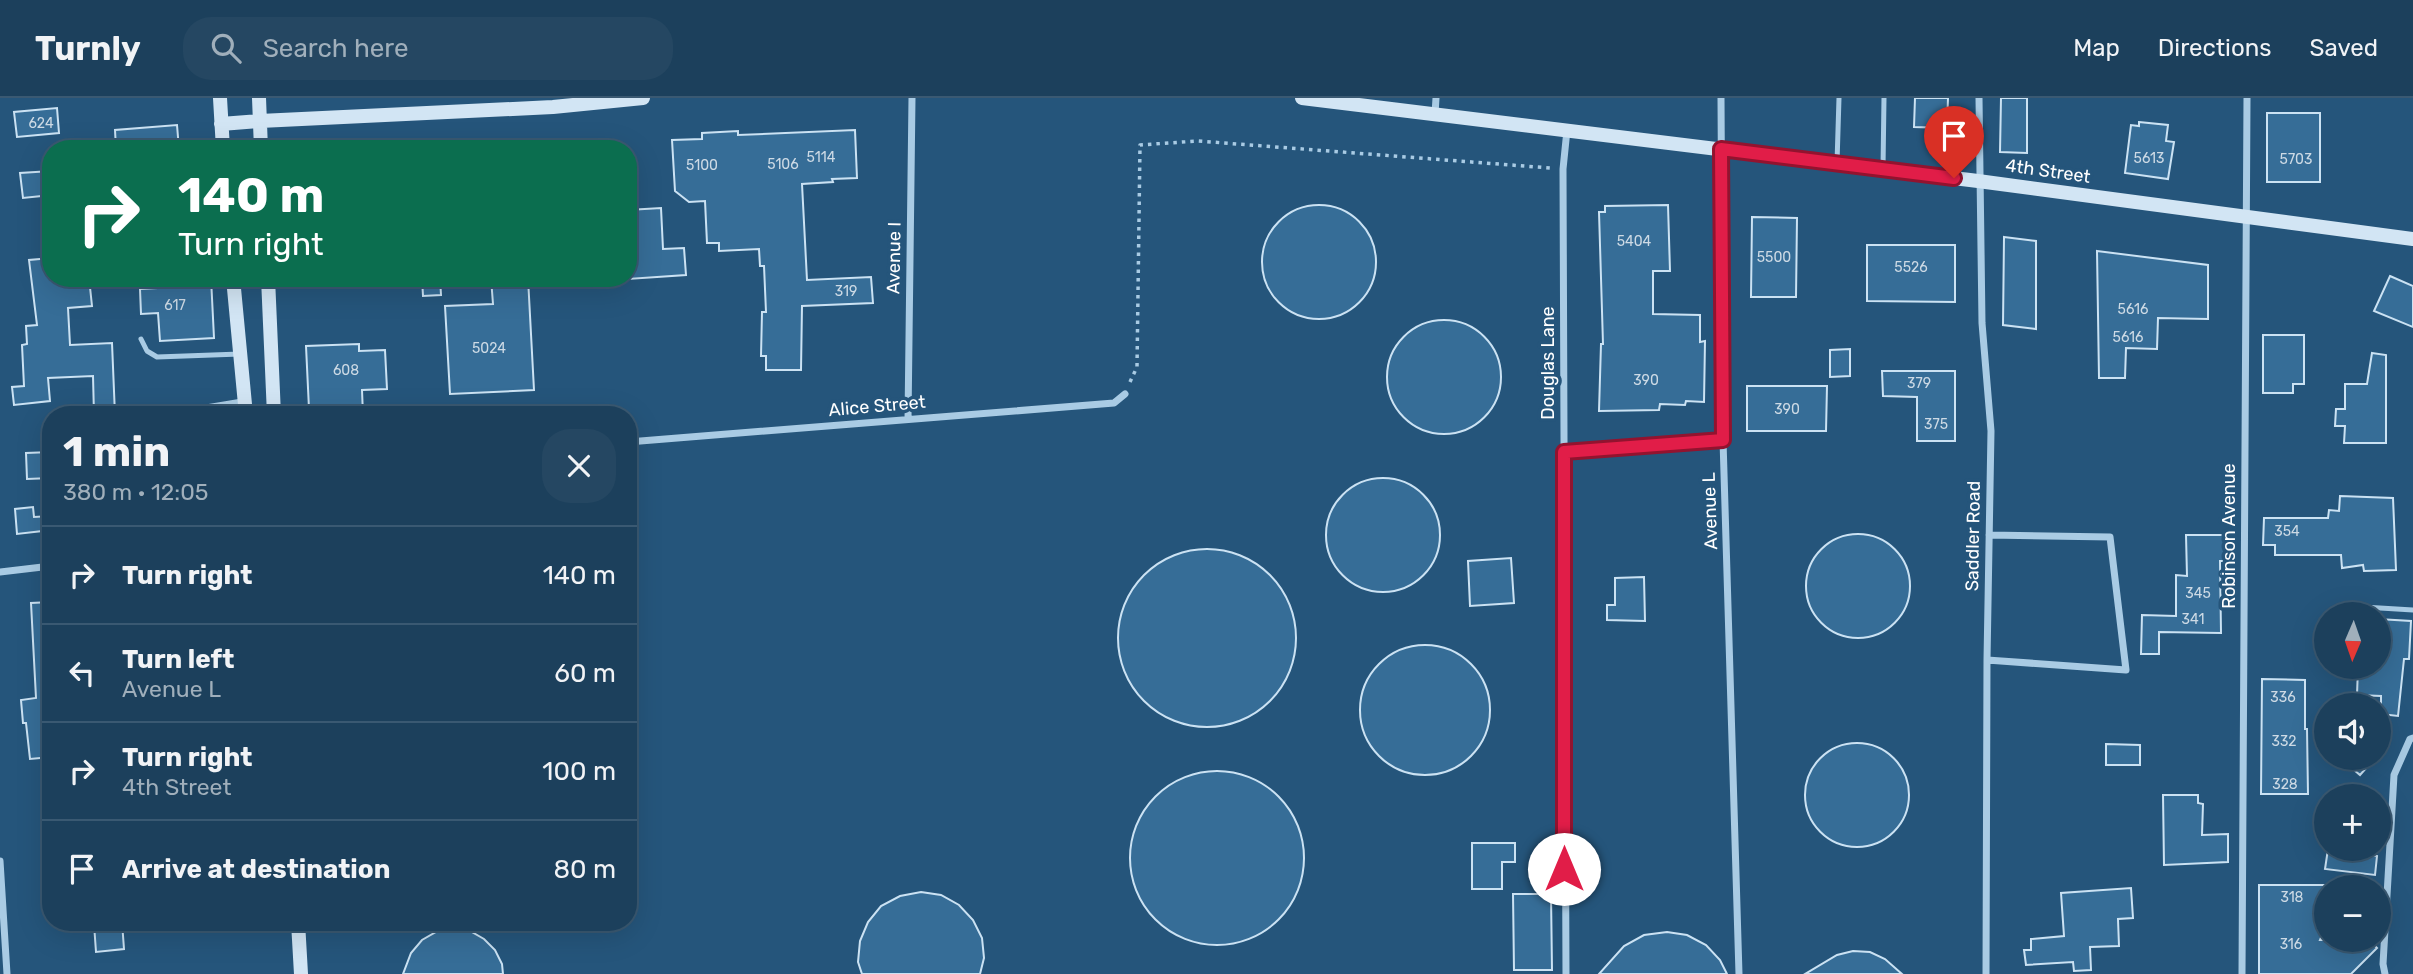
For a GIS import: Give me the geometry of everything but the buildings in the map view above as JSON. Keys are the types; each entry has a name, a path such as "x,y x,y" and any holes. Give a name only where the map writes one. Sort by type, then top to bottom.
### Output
{"main road":[{"path":"220,98 222,140"},
{"path":"259,98 261,140"},
{"path":"221,124 553,107 643,98"},
{"name":"4th Street","path":"1302,98 1837,163 2413,239"},
{"path":"234,287 246,406"},
{"path":"268,287 274,406"},
{"path":"299,931 301,974"}],"street":[{"name":"Avenue I","path":"908,419 912,98"},
{"path":"1435,114 1436,98"},
{"name":"Avenue L","path":"1721,98 1723,440 1739,974"},
{"name":"Saddler Road","path":"1979,98 1978,181 1982,323 1991,431 1986,974"},
{"name":"Robinson Avenue","path":"2242,974 2247,98"},
{"name":"Douglas Lane","path":"1566,974 1563,169 1567,130"},
{"name":"Alice Street","path":"637,441 1114,403 1125,394"},
{"path":"1564,452 1723,440"},
{"path":"1987,660 2126,670 2110,537 1989,535"},
{"path":"0,572 42,567"},
{"path":"2385,974 2383,964 2394,775 2410,739 2413,738"},
{"path":"0,861 7,974"}],"lane":[{"path":"1837,163 1839,98"},
{"path":"1883,170 1884,98"},
{"path":"141,338 147,351 157,357 240,354"},
{"path":"2391,609 2413,610"}],"path":[{"path":"1125,394 1137,367 1140,145 1198,141 1563,169"}],"route":[{"path":"1564,869 1564,452 1723,440 1721,149 1954,178"}]}
